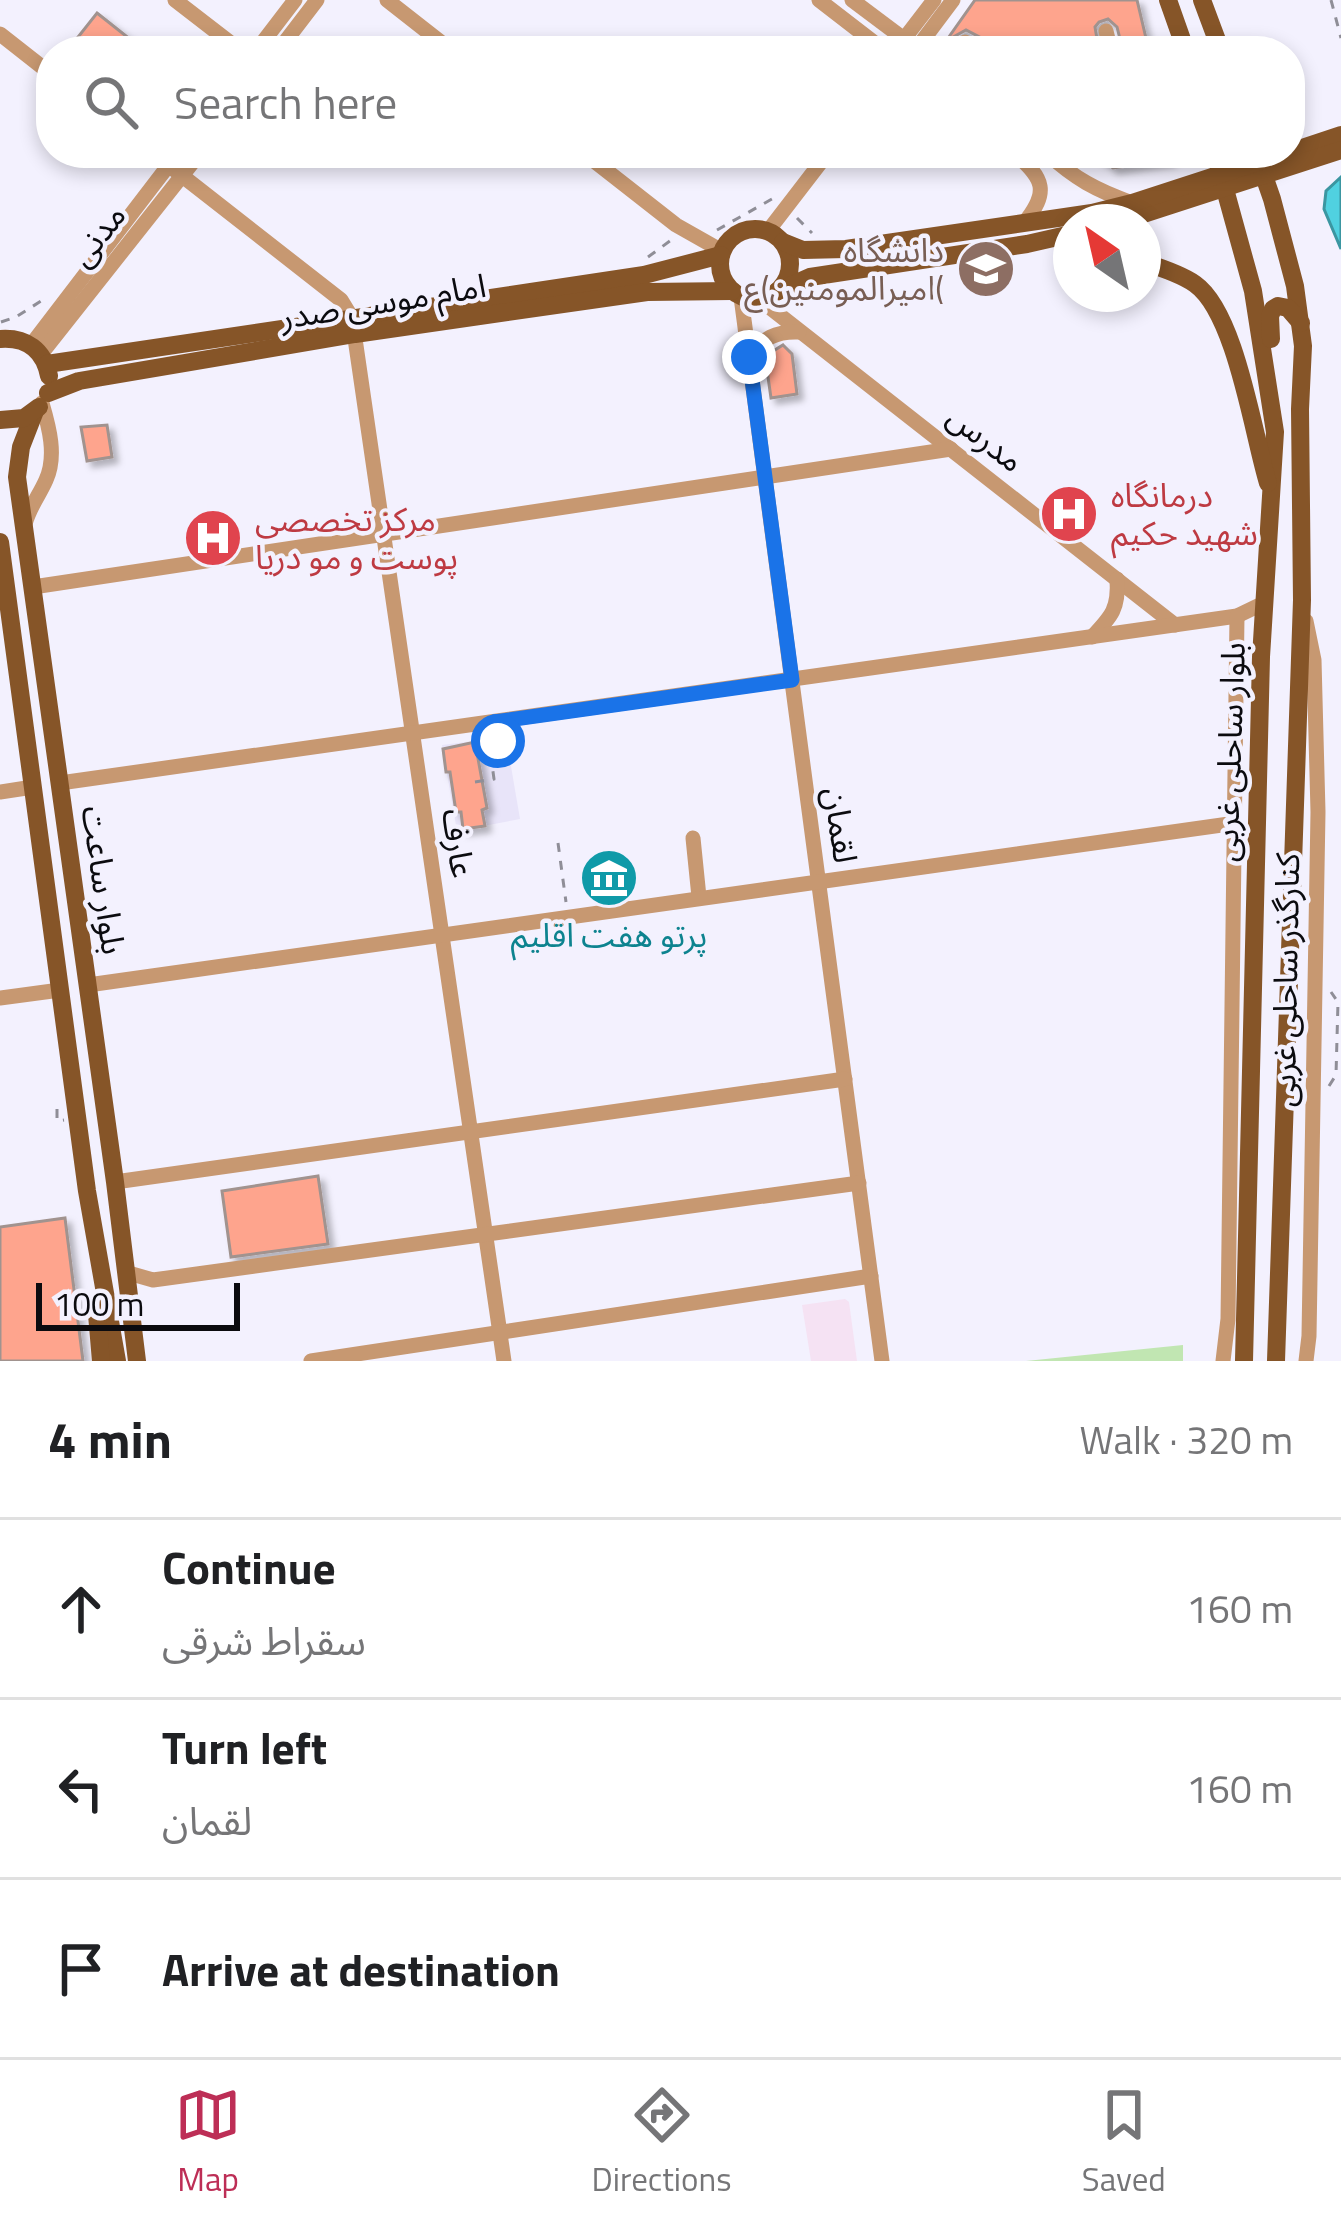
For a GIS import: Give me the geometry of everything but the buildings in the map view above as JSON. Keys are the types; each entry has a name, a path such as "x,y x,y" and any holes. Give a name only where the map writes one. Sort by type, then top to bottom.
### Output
{"main road":[{"path":"1168,0 1181,36"},
{"path":"1202,0 1215,36"},
{"path":"1305,147 1341,135"},
{"path":"1305,161 1341,150"},
{"name":"بلوار ساحلی غربی","path":"1219,168 1253,292 1275,432 1264,603 1244,1361"},
{"path":"1155,204 1247,168"},
{"name":"بلوار ساحلی غربی","path":"1261,168 1301,323 1302,600 1276,1361"},
{"path":"1161,204 1281,168"},
{"path":"776,237 788,252 789,274 752,295 720,272 719,246 746,230 776,237 803,250 846,249 1053,219"},
{"name":"امام موسی صدر","path":"0,339 19,339 40,354 354,326 647,292 752,295 810,277 1053,238"},
{"path":"1045,240 1053,241"},
{"name":"امام موسی صدر","path":"0,420 24,418 79,381 644,275 719,246"},
{"path":"1161,269 1196,284 1218,313 1271,493"},
{"path":"1269,391 1273,309 1288,308 1301,323"},
{"name":"بلوار ساعت","path":"40,354 50,379 21,447 17,477 137,1361"},
{"name":"بلوار ساعت","path":"0,542 87,1191 117,1361"},
{"path":"115,1182 148,1361"},
{"path":"87,1191 101,1361"}],"street":[{"path":"175,0 222,36"},
{"path":"267,36 295,0"},
{"path":"289,36 317,0"},
{"path":"387,0 433,36"},
{"path":"819,0 866,36"},
{"path":"852,0 901,36"},
{"path":"918,36 934,0"},
{"path":"922,36 952,0"},
{"path":"1106,31 1108,36"},
{"path":"0,34 36,62"},
{"name":"مدنی","path":"40,354 174,168"},
{"path":"180,168 341,300 354,326"},
{"path":"604,168 686,230 719,246"},
{"path":"776,237 787,207 817,168"},
{"path":"1024,223 1040,204 1042,186 1031,168"},
{"path":"1063,168 1115,204"},
{"name":"مدرس","path":"752,295 1174,625"},
{"name":"لقمان","path":"752,295 749,357 882,1361"},
{"name":"عارف","path":"354,326 504,1361"},
{"path":"749,357 770,335 800,332"},
{"path":"24,526 50,473 42,402"},
{"path":"32,587 950,449"},
{"path":"1092,637 1119,600 1117,579"},
{"name":"کنارگذر ساحلی غربی","path":"1302,600 1314,660 1318,812 1306,1361"},
{"path":"60,784 413,733 486,728 1237,616 1264,603"},
{"name":"کنارگذر ساحلی غربی","path":"1223,1361 1228,1319 1237,616"},
{"path":"0,792 33,787"},
{"path":"88,985 1236,823"},
{"path":"693,838 699,897"},
{"path":"0,998 60,990"},
{"path":"115,1182 845,1079"},
{"path":"132,1274 152,1280 859,1183"},
{"path":"1228,1286 1246,1249"},
{"path":"311,1361 871,1276"}],"path":[{"path":"1331,0 1341,38"},
{"path":"719,246 772,199 787,207 812,233 820,249"},
{"path":"638,265 686,230"},
{"path":"475,782 494,779 490,750 500,749 486,728"},
{"path":"558,843 567,916"},
{"path":"56,1109 57,1121"}],"shaded area":[{"path":"506,737 520,819 457,831 442,745"},
{"path":"845,1299 857,1361 811,1361 802,1305"}],"green space":[{"path":"1183,1345 1183,1361 1026,1361"}],"water":[{"path":"1341,177 1341,249 1324,209 1326,191"}],"place":[{"name":"دانشگاه امیرالمومنین)ع(","path":"986,269"},
{"name":"درمانگاه شهید حکیم","path":"1069,514"},
{"name":"مرکز تخصصی پوست و مو دریا","path":"213,538"},
{"name":"پرتو هفت اقلیم","path":"609,878"}],"route":[{"path":"498,741 494,722 792,680 749,357"}]}
